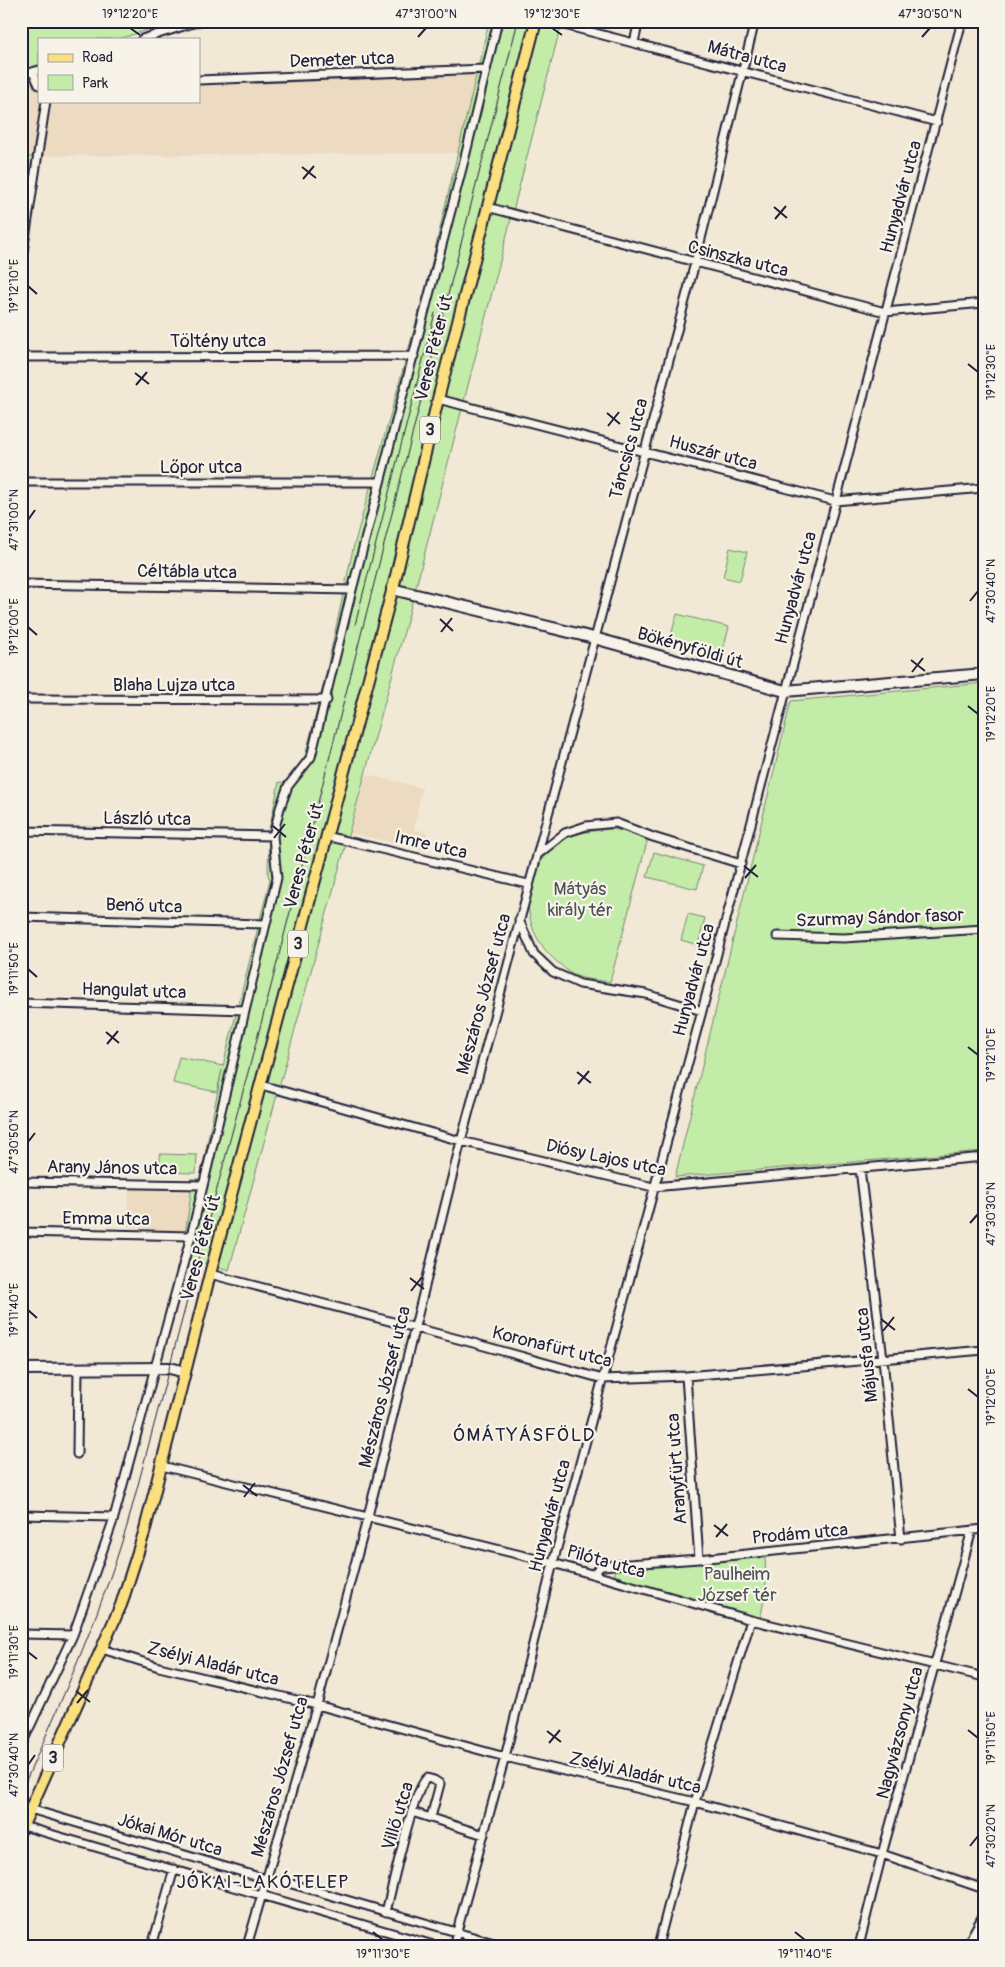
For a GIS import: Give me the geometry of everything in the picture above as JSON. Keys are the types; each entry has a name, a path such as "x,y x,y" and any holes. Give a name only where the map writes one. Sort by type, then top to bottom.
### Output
{"main road":[{"name":"Veres Péter út","path":"22,1828 102,1649 132,1573 162,1466 210,1274 392,589 438,399 536,21"}],"street":[{"path":"145,38 200,21"},
{"name":"Veres Péter út","path":"21,1746 72,1635 114,1517 156,1368 191,1236 277,878 272,836 288,786 312,757 352,590 414,356 498,21"},
{"name":"Mátra utca","path":"549,21 937,122"},
{"path":"634,42 639,21"},
{"name":"Táncsics utca","path":"528,884 538,855 694,263 755,21"},
{"name":"Hunyadvár utca","path":"453,1946 506,1757 553,1562 702,1011 962,21"},
{"name":"Demeter utca","path":"200,80 486,69"},
{"path":"21,75 36,71"},
{"path":"21,265 46,102"},
{"name":"Csinszka utca","path":"488,207 885,312 984,303"},
{"name":"Töltény utca","path":"21,357 414,356"},
{"name":"Huszár utca","path":"438,399 644,450 835,501 984,488"},
{"name":"Lőpor utca","path":"21,482 380,482"},
{"name":"Céltábla utca","path":"21,584 352,590"},
{"name":"Bökényföldi út","path":"392,589 594,638 785,691 984,674"},
{"name":"Blaha Lujza utca","path":"21,700 327,700"},
{"path":"538,855 565,834 586,826 616,823 653,837 741,864"},
{"name":"László utca","path":"21,831 272,836"},
{"name":"Imre utca","path":"326,836 528,884"},
{"name":"Mészáros József utca","path":"247,1946 317,1705 368,1516 461,1140 528,884"},
{"name":"Benő utca","path":"21,917 266,924"},
{"path":"518,920 534,954 553,972 580,984 646,994 702,1011"},
{"name":"Szurmay Sándor fasor","path":"777,936 844,938 984,929"},
{"name":"Hangulat utca","path":"21,1003 245,1010"},
{"name":"Diósy Lajos utca","path":"261,1085 461,1140 654,1187 984,1157"},
{"name":"Májusfa utca","path":"860,1169 883,1359 901,1539"},
{"name":"Arany János utca","path":"21,1182 203,1185"},
{"name":"Emma utca","path":"21,1232 191,1236"},
{"name":"Koronafürt utca","path":"210,1274 416,1328 603,1380 686,1376 984,1350"},
{"path":"77,1454 78,1368"},
{"path":"21,1369 170,1368 185,1372"},
{"name":"Aranyfürt utca","path":"686,1376 699,1559"},
{"name":"Pilóta utca","path":"162,1466 553,1562 751,1620 984,1677"},
{"path":"21,1515 114,1517"},
{"name":"Prodám utca","path":"593,1574 600,1566 699,1559 984,1529"},
{"name":"Nagyvázsony utca","path":"859,1946 882,1854 972,1530"},
{"path":"658,1946 695,1802 751,1620"},
{"path":"21,1634 72,1635"},
{"name":"Zsélyi Aladár utca","path":"102,1649 119,1656 317,1705 506,1757 695,1802 882,1854 984,1889"},
{"name":"Villő utca","path":"386,1912 412,1812 422,1782 427,1778 440,1784 431,1817"},
{"name":"Jókai Mór utca","path":"30,1809 266,1879 285,1882 504,1946"},
{"path":"412,1812 484,1835"},
{"name":"Jókai Mór utca","path":"22,1828 174,1869 437,1946"},
{"path":"152,1946 174,1869"},
{"path":"968,1946 984,1917"}],"shaded area":[{"path":"476,75 459,153 33,156 21,160 21,82 38,77 38,102 200,102 200,80"},
{"path":"365,774 422,788 414,829 427,833 423,849 350,833"},
{"path":"129,1188 190,1190 187,1232 127,1227"}],"green space":[{"path":"21,21 176,21 122,38 38,38 38,77 21,82"},
{"path":"489,21 562,21 410,610 229,1270 182,1257 191,1193 190,1179 200,1179 222,1070 217,1092 173,1083 179,1057 223,1066 270,880 268,875 269,830 279,782 284,783 303,764 323,687 353,549 427,283"},
{"path":"33,156 21,215 21,160"},
{"path":"730,548 747,552 740,581 723,577"},
{"path":"677,614 729,627 722,654 670,639"},
{"path":"984,683 984,1151 675,1177 791,701"},
{"name":"Mátyás király tér","path":"610,829 631,832 648,838 610,982 576,976 566,970 541,944 534,932 528,906 533,878 539,864 552,847 558,842 574,835"},
{"path":"654,852 703,866 697,889 647,877"},
{"path":"688,914 705,918 698,945 681,940"},
{"path":"160,1154 197,1155 196,1173 160,1172"},
{"name":"Paulheim József tér","path":"765,1553 766,1589 760,1621 614,1578 616,1567"}],"tram line":[{"path":"21,1792 91,1627 127,1526 270,990 518,21"},
{"path":"355,625 435,313"}],"district":[{"name":"ÓMÁTYÁSFÖLD","path":"524,1435"},
{"name":"JÓKAI-LAKÓTELEP","path":"263,1882"}]}
